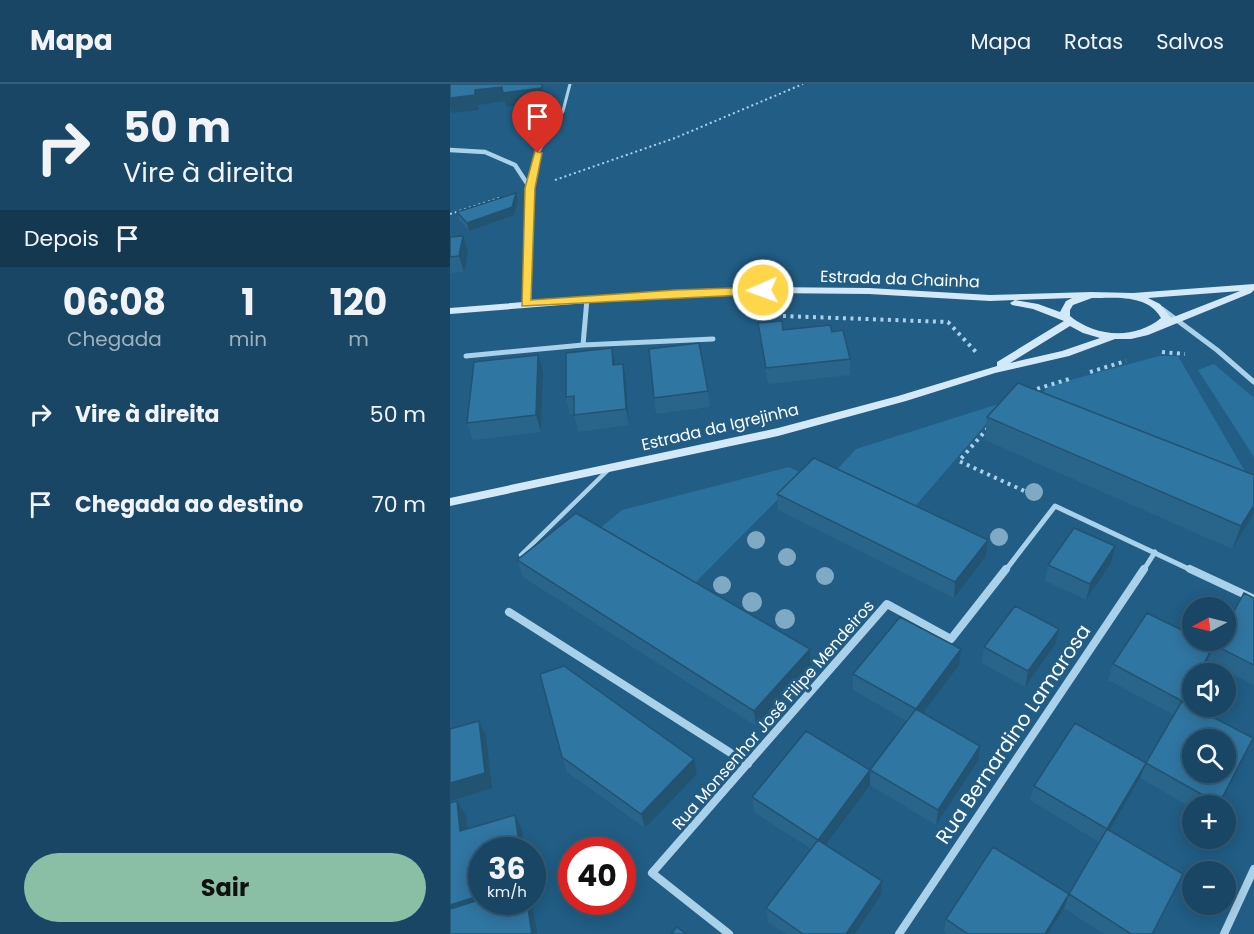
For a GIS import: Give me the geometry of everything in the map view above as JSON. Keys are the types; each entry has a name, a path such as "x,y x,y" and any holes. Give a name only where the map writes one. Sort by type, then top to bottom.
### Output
{"street":[{"path":"450,150 485,153 515,165 530,188 526,303"},
{"path":"990,298 1133,296 1254,288"},
{"path":"990,298 1035,306 1093,333 1117,335 1138,334 1154,329 1254,288"},
{"name":"Estrada da Chainha","path":"450,311 526,303 763,290 868,291 990,298"},
{"path":"1067,319 1065,310 1069,303 1091,295"},
{"path":"1133,296 1153,302 1217,350 1254,382"},
{"path":"584,345 587,299"},
{"path":"1154,329 1166,319 1162,309"},
{"path":"993,370 1067,319"},
{"path":"993,370 1065,354 1117,335"},
{"path":"466,356 584,345 713,339"},
{"name":"Estrada da Igrejinha","path":"450,502 778,432 902,399 993,370"},
{"path":"1055,506 1254,599"},
{"name":"Rua Monsenhor José Filipe Mendeiros","path":"729,934 652,873 887,604 951,639 1055,506"},
{"name":"Rua Bernardino Lamarosa","path":"899,934 1155,552"},
{"path":"510,612 748,764"},
{"path":"1224,934 1254,869"}],"lane":[{"path":"530,188 538,153 546,137 562,117 570,95 570,84"},
{"path":"521,555 610,468"}],"path":[{"path":"450,214 675,138 803,84"},
{"path":"775,315 948,322 993,370"},
{"path":"1154,352 1200,354 1217,350"},
{"path":"1085,374 1131,359"},
{"path":"1028,392 1074,377"},
{"path":"995,420 959,461 1055,506"}],"shaded area":[{"path":"1159,356 1178,356 1254,487 1037,401 1048,386"},
{"path":"1214,364 1254,398 1254,457 1198,370"},
{"path":"1005,402 911,511 833,474 856,449"},
{"path":"789,467 803,474 695,583 599,529 622,510"}],"building":[{"path":"450,84 542,84 542,88 503,93 502,87 475,90 475,95 450,98"},
{"path":"516,193 512,207 467,223 457,212"},
{"path":"463,236 459,256 450,257 450,237"},
{"path":"782,321 783,330 830,325 832,332 843,330 850,359 766,368 758,323"},
{"path":"699,343 708,391 654,398 649,349"},
{"path":"612,348 613,365 623,364 626,409 574,415 574,396 566,397 566,353"},
{"path":"538,355 536,415 467,423 474,362"},
{"path":"1018,383 1254,475 1254,505 1241,526 987,417"},
{"path":"814,458 988,540 955,582 777,494"},
{"path":"576,513 810,649 754,711 517,560"},
{"path":"1074,528 1115,546 1090,584 1048,565"},
{"path":"1244,593 1254,598 1254,665 1226,651 1236,651 1236,608"},
{"path":"1015,606 1059,629 1028,671 984,647"},
{"path":"1147,613 1182,630 1182,651 1211,651 1204,663 1182,663 1182,701 1113,664"},
{"path":"900,617 961,649 916,709 853,674"},
{"path":"564,666 694,759 641,814 562,757 540,674"},
{"path":"1182,701 1182,717 1213,717 1236,729 1182,729 1182,783 1230,783 1224,795 1203,795 1146,763"},
{"path":"916,709 980,746 938,810 870,770"},
{"path":"479,721 485,773 450,783 450,729"},
{"path":"1075,723 1146,763 1107,829 1034,786"},
{"path":"1236,729 1253,738 1236,771"},
{"path":"806,731 870,770 818,840 752,797"},
{"path":"457,801 460,831 515,815 518,837 468,837 468,899 450,905 450,803"},
{"path":"1107,829 1182,873 1152,934 1131,934 1069,894"},
{"path":"818,840 882,881 846,934 803,934 766,908"},
{"path":"993,847 1069,894 1045,934 968,934 946,919"},
{"path":"468,903 468,915 529,915 532,934 450,934 450,909"},
{"path":"677,927 686,934 671,934"}],"route":[{"path":"538,153 530,188 526,303 675,293 763,290"}]}
